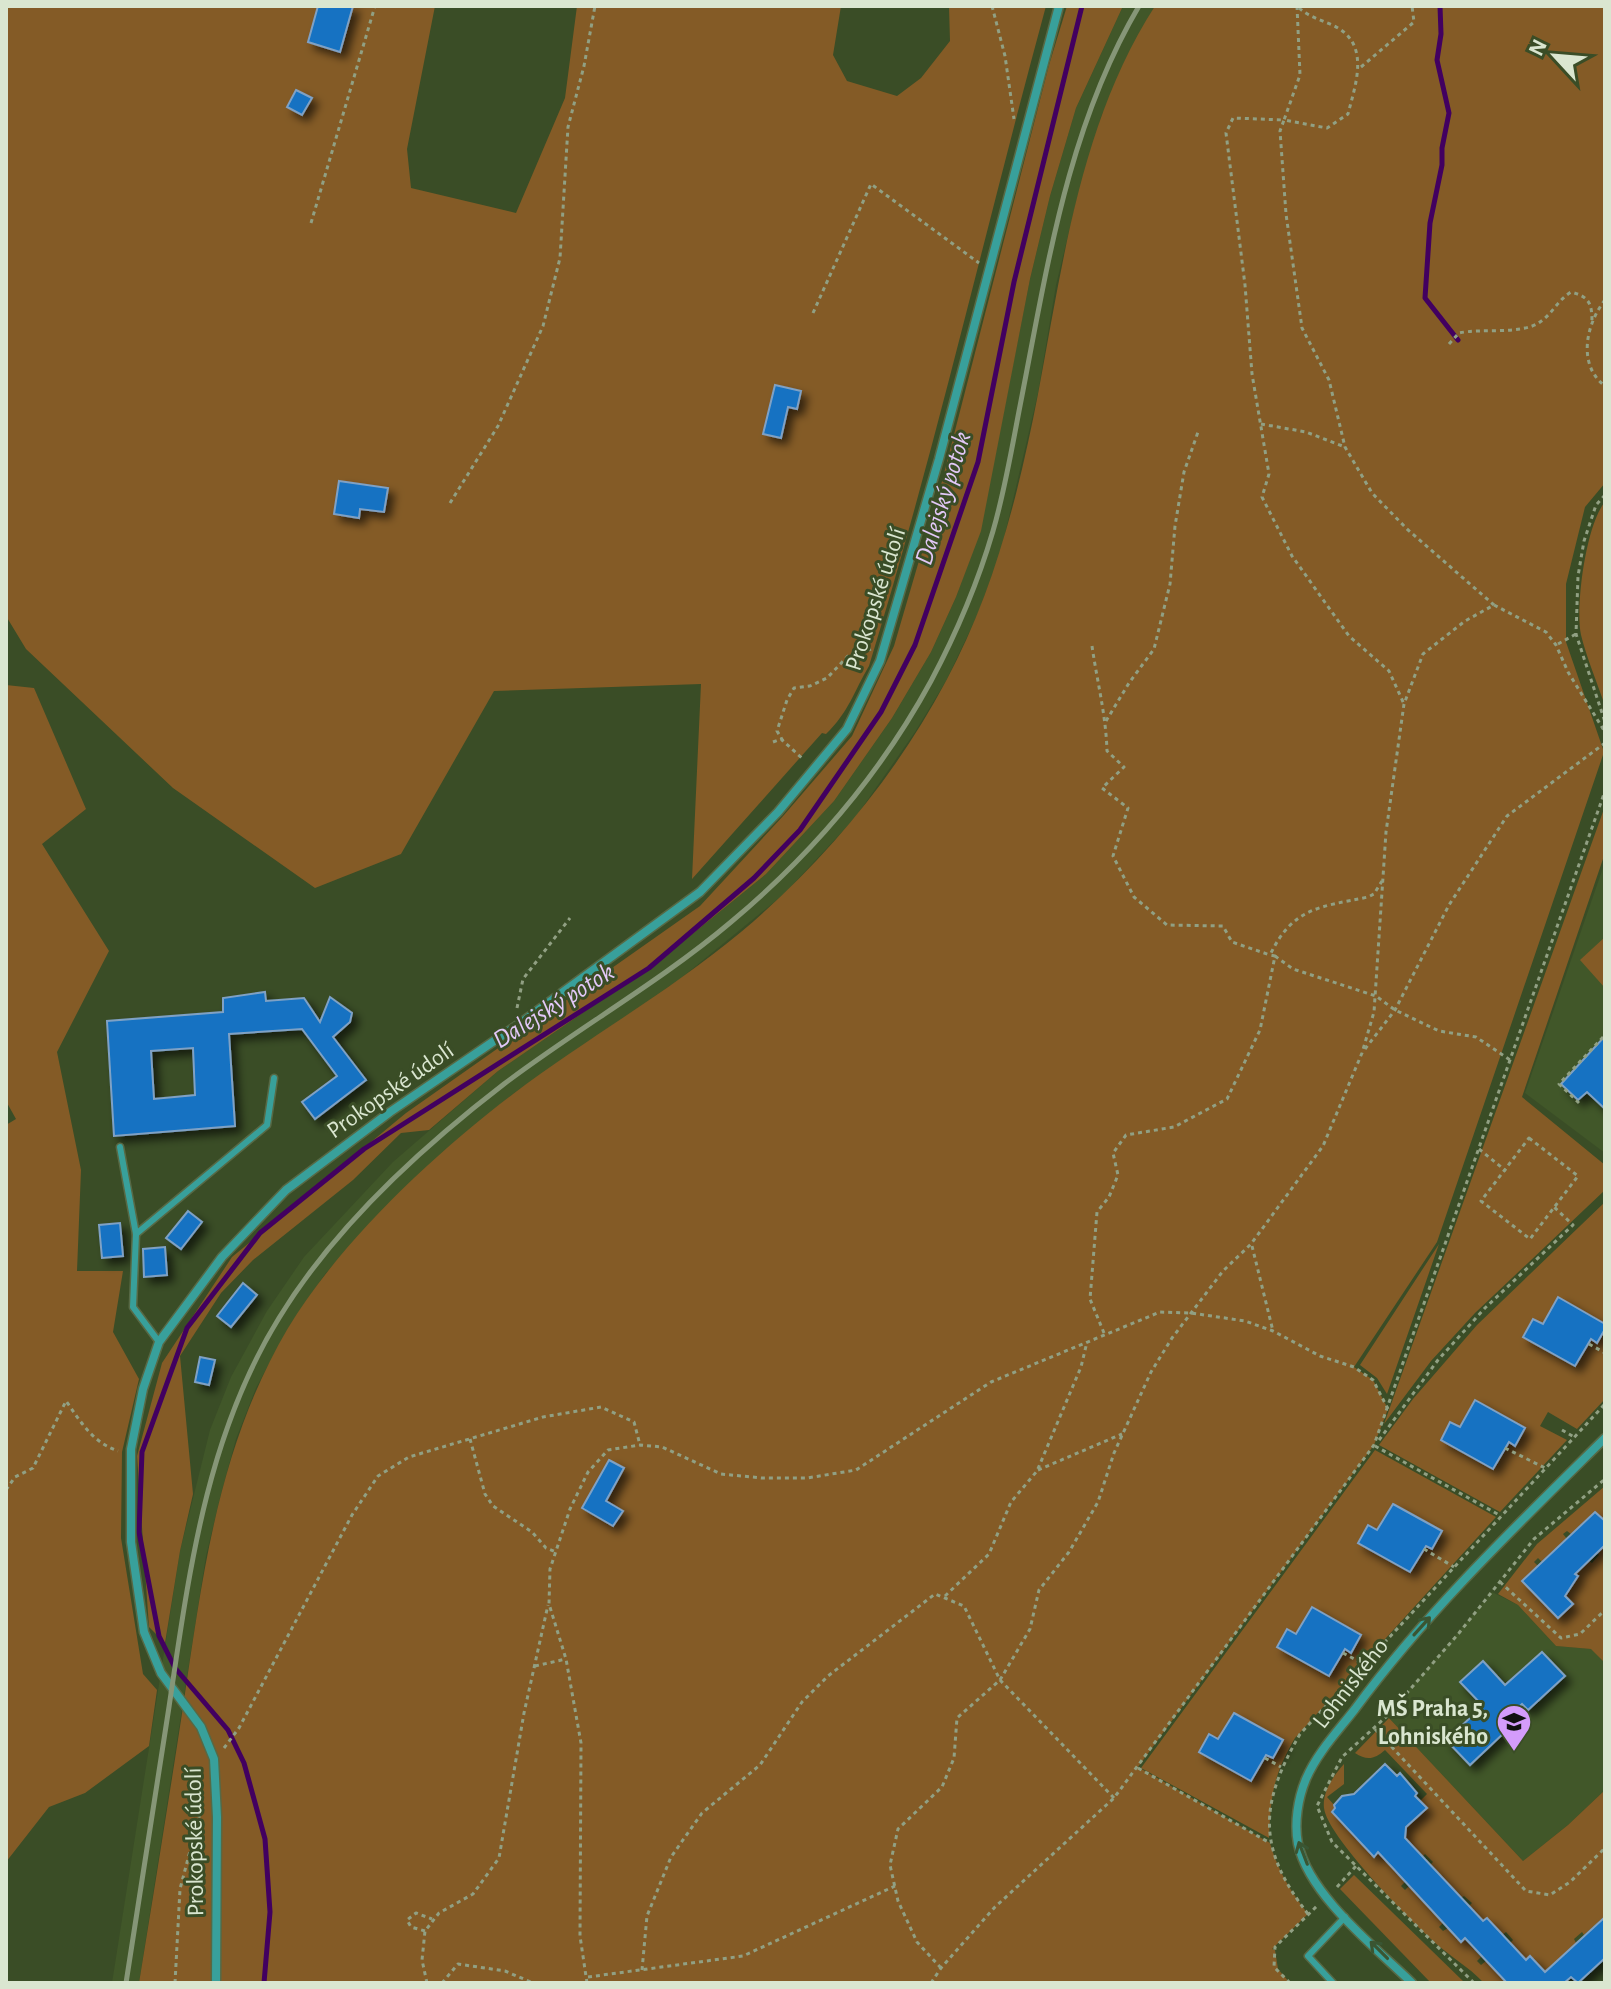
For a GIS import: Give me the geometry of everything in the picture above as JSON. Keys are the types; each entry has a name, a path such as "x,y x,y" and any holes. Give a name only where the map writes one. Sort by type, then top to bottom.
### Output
{"street":[{"name":"Prokopské údolí","path":"216,1983 217,1817 214,1759 201,1727 161,1673 144,1632 131,1542 131,1449 143,1389 159,1342 222,1257 286,1190 390,1112 522,1022 700,892 778,812 847,729 885,645 939,459 1059,6"},
{"name":"Lohniského","path":"1412,1983 1319,1891 1299,1845 1297,1814 1306,1779 1327,1745 1396,1654 1518,1524 1605,1438"}],"lane":[{"path":"136,1234 267,1125 274,1078"},
{"path":"120,1147 136,1234 133,1307 159,1342"},
{"path":"1333,1983 1308,1956 1345,1917"}],"path":[{"path":"311,223 375,6"},
{"path":"450,503 498,426 543,326 560,258 568,127 595,6"},
{"path":"992,6 1005,56 1014,119"},
{"path":"1297,6 1301,11 1341,29 1351,41 1361,67"},
{"path":"1297,6 1300,75 1280,131 1286,214 1302,328 1329,380 1345,447 1372,493 1407,529 1494,605 1546,632 1605,732"},
{"path":"1404,704 1389,671 1349,636 1292,556 1262,497 1269,474 1252,374 1245,285 1226,133 1233,118 1284,120 1327,128 1348,114 1361,67 1414,22 1412,6"},
{"path":"813,313 871,184 988,270"},
{"path":"1449,344 1459,333 1526,328 1540,322 1559,299 1571,292 1584,295 1592,305 1592,323"},
{"path":"1605,300 1587,333 1589,364 1605,386"},
{"path":"1260,424 1306,432 1345,447"},
{"path":"1106,721 1154,649 1170,584 1184,472 1198,432"},
{"path":"1605,495 1596,505 1584,541 1578,576 1576,634 1605,722"},
{"path":"941,1968 917,1942 898,1901 890,1865 898,1829 942,1787 954,1758 957,1718 1000,1680 1030,1629 1039,1590 1069,1552 1098,1502 1122,1434 1151,1372 1191,1313 1223,1271 1251,1244 1323,1146 1362,1053 1376,996 1382,880 1404,704 1423,654 1465,621 1494,605"},
{"path":"1556,645 1576,634"},
{"path":"815,769 783,741 777,731 787,700 794,688 810,686 827,678 849,655 885,645"},
{"path":"1092,646 1097,686 1106,721 1107,751 1124,767 1102,788 1128,808 1113,856 1134,897 1167,925 1223,926 1232,942 1272,955 1293,969 1376,996 1395,1010 1439,1031 1476,1037 1510,1060"},
{"path":"773,742 783,741"},
{"path":"1362,1053 1395,1010 1449,905 1507,816 1605,743"},
{"path":"1374,1445 1605,791"},
{"path":"1104,1333 1090,1299 1097,1212 1109,1197 1118,1175 1113,1153 1126,1135 1174,1127 1227,1099 1260,1030 1272,955 1281,933 1295,920 1316,908 1374,894 1382,880"},
{"path":"522,1022 517,1006 523,979 570,918"},
{"path":"1579,1103 1559,1084 1605,1035"},
{"path":"1529,1138 1578,1176 1530,1239 1481,1201 1506,1170 1529,1138"},
{"path":"1479,1149 1506,1170"},
{"path":"931,1983 995,1907 1114,1798 1438,1360 1485,1308 1573,1225 1553,1206"},
{"path":"1251,1244 1273,1331"},
{"path":"427,1983 422,1960 425,1931 439,1913 473,1894 499,1858 524,1713 549,1604 550,1569 570,1509 588,1472 608,1450 640,1445 662,1447 721,1474 762,1478 807,1478 856,1470 991,1382 1160,1312 1245,1321 1273,1331 1320,1356 1354,1367 1373,1380 1388,1409"},
{"path":"944,1597 989,1554 1011,1502 1037,1471 1081,1367 1087,1342"},
{"path":"1589,1344 1605,1353"},
{"path":"6,1490 15,1477 33,1468 66,1401 89,1434 118,1451 131,1449"},
{"path":"227,1745 239,1728 352,1515 378,1476 409,1457 543,1417 601,1407 634,1422 640,1445"},
{"path":"1562,1430 1574,1437"},
{"path":"1037,1471 1122,1434"},
{"path":"470,1439 485,1494 493,1506 532,1532 546,1548 556,1552"},
{"path":"1374,1445 1501,1516"},
{"path":"1505,1448 1545,1468"},
{"path":"1474,1983 1332,1842 1317,1806 1342,1757 1375,1729 1459,1633 1534,1539 1605,1479"},
{"path":"1424,1549 1454,1567"},
{"path":"1500,1582 1561,1638 1580,1634 1605,1610"},
{"path":"642,1970 647,1916 671,1857 702,1813 760,1765 802,1702 828,1676 935,1594 964,1606 1000,1680 1114,1798"},
{"path":"549,1604 566,1659 581,1743 580,1936 587,1983"},
{"path":"1343,1653 1364,1664"},
{"path":"534,1667 566,1659"},
{"path":"1375,1729 1526,1891 1550,1895 1570,1882 1605,1848"},
{"path":"1265,1758 1281,1767"},
{"path":"1138,1768 1270,1843"},
{"path":"175,1983 180,1889 202,1802"},
{"path":"1290,1983 1274,1967 1275,1947 1356,1866"},
{"path":"587,1977 743,1956 895,1886"},
{"path":"425,1931 411,1927 407,1920 416,1913 434,1920"},
{"path":"442,1983 458,1964 505,1971 533,1983"}],"shaded area":[{"path":"6,6 318,6 308,42 339,51 353,6 435,6 407,149 411,188 516,213 565,98 577,6 841,6 833,55 847,81 897,96 921,78 950,41 949,6 1046,6 939,419 869,666 834,726 826,734 822,733 692,879 701,684 494,691 401,854 315,888 173,788 26,649 6,616","holes":["775,385 800,391 763,434","340,481 387,488 384,512 360,509 359,518 334,514"]},
{"path":"1067,6 1123,6 1076,108 1030,279 981,531 931,652 892,718 834,801 766,874 664,957 498,1071 429,1130 401,1133 353,1180 253,1260 221,1293 180,1356 193,1494 165,1643 149,1627 137,1456 162,1363 232,1257 406,1113 700,906 852,736 894,646 940,489 1049,65"},
{"path":"1123,6 1155,6 1123,66 1101,117 1056,285 1038,393 1001,551 977,616 946,681 855,818 784,894 680,979 514,1093 464,1135 412,1181 363,1232 325,1274 290,1325 256,1388 236,1439 206,1556 139,1983 112,1983 180,1551 210,1430 231,1377 267,1311 304,1257 393,1162 498,1071 664,957 766,874 834,801 892,718 931,652 956,597 980,531 1030,279 1050,196 1076,108"},
{"path":"1155,6 1605,6 1605,483 1585,507 1566,584 1566,642 1604,752 1437,1242 1354,1367 1373,1380 1388,1409 1374,1445 1138,1767 1270,1843 1286,1881 1308,1914 1272,1949 1275,1950 1278,1969 1290,1983 139,1983 207,1560 229,1465 264,1373 309,1296 361,1232 420,1172 513,1094 685,975 741,932 829,847 904,751 963,647 1003,541 1031,431 1078,194 1092,144 1130,50","holes":["591,1493 623,1511 613,1526 582,1509"]},
{"path":"1605,502 1605,706 1583,644 1580,606 1587,546"},
{"path":"6,685 34,688 86,809 42,844 109,951 57,1052 81,1170 77,1271 123,1271 113,1332 139,1379 122,1452 121,1538 143,1674 157,1690 149,1746 85,1793 49,1807 6,1862 6,1125 16,1119 6,1101"},
{"path":"1605,806 1605,853 1522,1097 1605,1165 1605,1190 1475,1313 1431,1361 1384,1424"},
{"path":"1605,862 1605,1153 1525,1093"},
{"path":"1605,937 1605,988 1580,960"},
{"path":"1605,1202 1605,1324 1558,1298 1543,1324 1585,1348 1591,1339 1597,1342 1605,1329 1605,1399 1577,1429 1548,1412 1540,1426 1567,1440 1500,1512 1379,1445 1413,1399 1477,1325","holes":["1466,1418 1525,1428 1515,1445 1509,1442 1493,1469 1441,1440 1450,1422 1460,1427"]},
{"path":"1439,1244 1387,1394 1377,1378 1360,1365"},
{"path":"1375,1450 1496,1517 1295,1738 1274,1786 1269,1838 1141,1768","holes":["1393,1504 1442,1531 1432,1549 1426,1545 1358,1543 1368,1525 1377,1530","1312,1608 1361,1635 1352,1652 1345,1649 1338,1661 1287,1629 1296,1634","1234,1713 1283,1740 1273,1758 1267,1755 1251,1781 1199,1753 1209,1735 1218,1739"]},
{"path":"1605,1486 1605,1516 1602,1519 1595,1512 1571,1534 1567,1531 1563,1534 1567,1539 1542,1562 1538,1558 1534,1562 1538,1566 1523,1581 1558,1618 1572,1604 1564,1595 1578,1577 1575,1573 1588,1560 1592,1563 1605,1545 1605,1663 1591,1649 1556,1646 1518,1605 1498,1594 1537,1544"},
{"name":"MŠ Praha 5, Lohniského","path":"1492,1592 1518,1605 1556,1646 1592,1649 1605,1663 1605,1790 1523,1861 1387,1716"},
{"path":"1389,1718 1523,1861 1605,1790 1605,1916 1584,1935 1582,1932 1574,1939 1576,1943 1545,1972 1530,1956 1526,1959 1510,1943 1513,1940 1506,1932 1502,1935 1487,1918 1483,1921 1469,1906 1472,1903 1464,1896 1461,1898 1430,1865 1433,1862 1425,1854 1422,1857 1405,1838 1405,1827 1426,1808 1420,1801 1427,1794 1385,1750 1371,1758 1355,1753"},
{"path":"1344,1764 1344,1784 1327,1797 1335,1806 1332,1812 1373,1856 1378,1852 1405,1882 1401,1886 1405,1890 1409,1886 1443,1923 1439,1927 1443,1931 1448,1928 1460,1941 1464,1939 1481,1957 1477,1961 1481,1965 1486,1961 1507,1983 1484,1983 1438,1946 1353,1857 1324,1808 1330,1784"},
{"path":"1354,1875 1465,1983 1431,1983 1340,1889"}],"building":[{"path":"318,6 353,6 340,52 308,42"},
{"path":"296,90 312,98 302,115 287,107"},
{"path":"775,385 801,391 797,409 788,407 781,438 763,434"},
{"path":"339,481 388,488 384,512 360,509 359,518 334,514"},
{"path":"265,992 266,1001 304,998 320,1022 330,997 352,1013 350,1022 333,1037 366,1080 315,1119 302,1102 337,1076 302,1029 229,1034 235,1126 114,1136 107,1021 223,1012 223,998","holes":["193,1048 195,1095 154,1099 151,1051"]},
{"path":"1605,1036 1605,1109 1587,1092 1578,1100 1561,1084"},
{"path":"188,1211 202,1222 181,1249 166,1238"},
{"path":"120,1223 123,1256 102,1258 99,1225"},
{"path":"165,1247 167,1275 144,1277 143,1249"},
{"path":"243,1283 257,1295 231,1327 217,1316"},
{"path":"1558,1297 1605,1324 1597,1343 1591,1339 1575,1366 1523,1337 1533,1319 1543,1324"},
{"path":"200,1357 215,1360 209,1385 195,1382"},
{"path":"1475,1400 1525,1428 1515,1446 1509,1442 1493,1469 1441,1440 1450,1422 1460,1427"},
{"path":"609,1460 624,1468 606,1501 623,1511 613,1526 582,1508"},
{"path":"1393,1504 1442,1531 1432,1549 1426,1546 1410,1572 1358,1543 1368,1525 1377,1530"},
{"path":"1595,1512 1605,1521 1605,1545 1575,1574 1578,1576 1565,1596 1573,1604 1558,1618 1522,1581"},
{"path":"1312,1607 1361,1635 1351,1653 1345,1649 1329,1676 1277,1647 1287,1629 1296,1634"},
{"path":"1542,1652 1565,1676 1528,1710 1522,1704 1500,1725 1506,1731 1470,1765 1446,1740 1483,1706 1460,1682 1483,1661 1505,1685"},
{"path":"1234,1713 1283,1740 1273,1758 1266,1755 1251,1781 1199,1752 1209,1734 1218,1739"},
{"path":"1385,1764 1397,1776 1400,1773 1427,1808 1406,1827 1405,1838 1483,1921 1487,1918 1526,1960 1530,1956 1545,1972 1605,1917 1605,1958 1578,1983 1571,1977 1564,1983 1507,1983 1465,1938 1461,1942 1378,1852 1374,1857 1332,1812 1342,1796 1354,1794"}],"waterway":[{"name":"Dalejský potok","path":"264,1983 270,1912 265,1839 244,1763 228,1730 175,1668 159,1636 139,1532 142,1452 187,1328 260,1233 364,1149 649,968 754,878 800,830 881,712 915,645 978,462 1014,282 1082,6"},
{"path":"1440,6 1441,34 1437,60 1449,113 1430,223 1425,298 1458,340"}],"railway":[{"path":"126,1983 193,1556 217,1458 254,1363 301,1285 352,1221 381,1191 504,1084 676,965 761,896 816,841 890,748 940,663 966,608 987,550 1005,484 1063,200 1094,101 1114,53 1139,6"}],"place":[{"name":"MŠ Praha 5, Lohniského","path":"1514,1753"}]}
